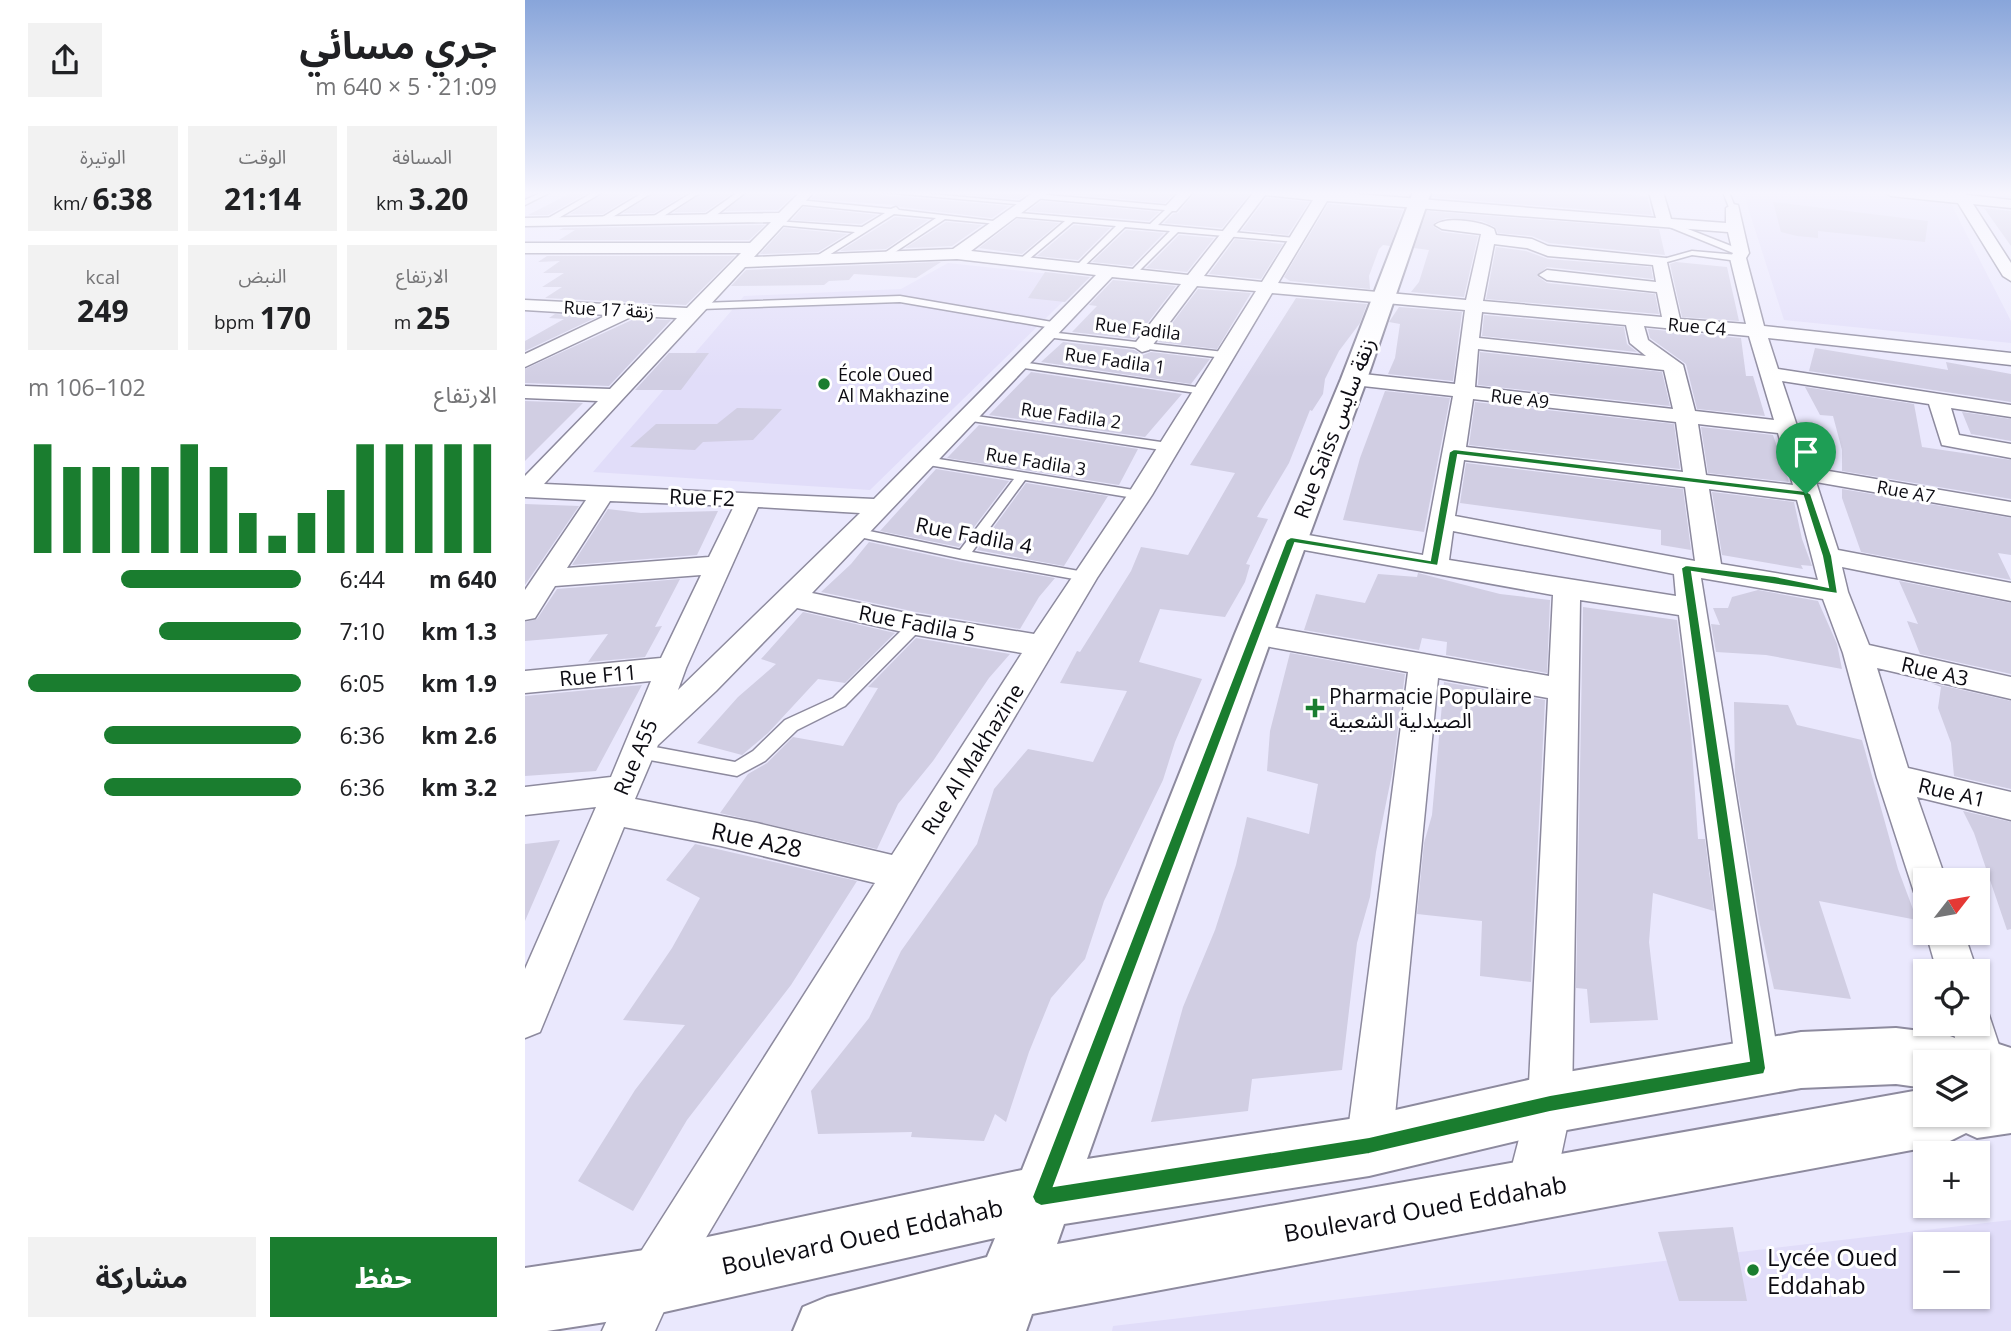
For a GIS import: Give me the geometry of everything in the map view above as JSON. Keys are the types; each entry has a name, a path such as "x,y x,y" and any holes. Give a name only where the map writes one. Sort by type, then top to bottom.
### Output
{"street":[{"name":"Rue C4","path":"720,254 818,259 953,254"},
{"name":"Rue C4","path":"958,254 1132,275 1474,304 1545,293 1634,321 1757,331 2011,359"},
{"path":"1142,345 1213,254"},
{"name":"Rue Al Makhazine","path":"639,1306 901,873 1085,576 1140,495 1286,254"},
{"name":"Rue Saiss زنقة سايس","path":"1001,1308 1254,635 1355,379 1398,254"},
{"path":"1435,564 1484,254"},
{"path":"1549,254 1545,293 1665,288"},
{"path":"1634,254 1660,261 1672,324"},
{"path":"1997,254 2011,276"},
{"path":"525,490 748,255"},
{"path":"1740,256 1746,297 1827,556 1834,592 1858,653 1923,868"},
{"path":"641,744 791,598 1021,365 1108,272"},
{"name":"Rue 17 زنقة","path":"525,305 697,310"},
{"path":"525,361 630,310"},
{"path":"1634,321 1639,344 1673,365 1686,417 1698,569 1693,608 1758,1068"},
{"path":"525,339 563,341"},
{"path":"1469,342 1673,365"},
{"path":"1769,373 2011,411"},
{"name":"Rue A9","path":"1355,379 1787,429"},
{"path":"525,392 615,395"},
{"path":"1938,400 1950,440 2011,451"},
{"name":"Rue A7","path":"1454,452 1693,479 1804,484 2011,509"},
{"name":"Rue F2","path":"525,490 749,499 879,508"},
{"path":"525,611 602,494"},
{"name":"Rue A55","path":"525,1017 671,668 749,499"},
{"path":"1442,522 1834,592"},
{"path":"1291,540 1567,589 1693,608"},
{"path":"1827,556 2011,593"},
{"path":"546,578 719,565"},
{"path":"1530,1189 1550,1104 1567,589"},
{"name":"Rue Fadila 5","path":"791,598 916,625 1043,646"},
{"path":"1254,635 1565,690"},
{"name":"Rue A3","path":"1858,653 2011,688"},
{"path":"1369,1146 1424,666"},
{"name":"Rue F11","path":"525,682 671,668"},
{"name":"Rue A1","path":"1894,778 2011,806"},
{"name":"Rue A28","path":"525,801 616,800 694,825 901,873"},
{"name":"Boulevard Oued Eddahab","path":"525,1301 639,1306 1041,1197 1369,1146 1550,1104 1801,1060 1896,1056 1913,1061"},
{"name":"Boulevard Oued Eddahab","path":"827,1331 1001,1308 1530,1189 1913,1097"}],"lane":[{"path":"818,259 826,254"},
{"path":"1022,262 1031,254"},
{"path":"1079,268 1093,254"},
{"path":"1132,275 1152,254"},
{"path":"1660,261 1688,254"},
{"path":"1710,254 1740,256"},
{"path":"1736,254 1740,256"},
{"name":"Rue Fadila","path":"697,310 900,299 1053,330 1224,355"},
{"name":"Rue Fadila 1","path":"1021,365 1203,391"},
{"name":"Rue Fadila 2","path":"969,418 1168,447"},
{"name":"Rue Fadila 3","path":"926,461 1140,495"},
{"path":"963,555 1021,478"},
{"name":"Rue Fadila 4","path":"855,532 963,555 1085,576"},
{"path":"641,744 737,768 748,765 791,725 839,702 916,625"}],"shaded area":[{"path":"1763,254 1977,254 2011,321 2011,343 1784,320"},
{"name":"École Oued Al Makhazine","path":"948,263 1087,278 870,490 593,472 744,296 901,289"},
{"name":"Lycée Oued Eddahab","path":"2011,1220 2011,1331 1112,1331 1113,1326"}],"building":[{"path":"1039,254 1084,254 1078,260 1037,256"},
{"path":"1100,254 1144,254 1132,266 1092,262"},
{"path":"1160,254 1201,254 1187,272 1146,268"},
{"path":"1224,254 1277,254 1261,279 1209,274"},
{"path":"1298,254 1377,254 1369,276 1370,289 1290,281 1284,277"},
{"path":"1428,254 1474,254 1464,297 1411,292 1419,282"},
{"path":"1495,254 1535,254 1548,259 1651,267 1653,279 1547,267 1537,276 1547,283 1655,294 1659,314 1486,299"},
{"path":"547,256 735,256 686,305 545,298 562,287 542,287 564,273 543,273 560,261 538,262"},
{"path":"941,262 916,278 854,274 849,280 829,281 824,285 731,286 746,270"},
{"path":"1676,262 1727,267 1739,321 1682,317 1670,264"},
{"path":"1045,272 1090,277 1065,302 1028,298"},
{"path":"1113,280 1176,286 1135,339 1072,332 1097,306 1089,305"},
{"path":"1198,289 1251,293 1217,349 1158,342"},
{"path":"1296,298 1367,304 1360,323 1339,351 1325,379 1323,394 1312,411 1310,410 1289,463 1257,517 1268,519 1246,564 1250,565 1245,582 1225,617 1160,609 1139,662 1202,679 1175,742 1163,780 1104,901 1085,959 1051,998 1029,1052 1006,1122 995,1114 984,1141 911,1137 912,1132 818,1134 811,1091 869,1018 901,951 977,844 994,789 1028,749 1093,762 1127,691 1060,683 1077,651 1080,652 1131,571 1141,547 1188,555 1235,473 1190,465"},
{"path":"1399,307 1462,312 1453,381 1388,374 1395,358 1400,324 1389,322"},
{"path":"555,314 597,317 525,351 525,341 564,319 549,318"},
{"path":"1484,315 1624,327 1627,344 1637,352 1482,336"},
{"path":"634,319 671,320 609,386 525,383 525,369"},
{"path":"1648,329 1741,338 1746,376 1753,376 1765,416 1697,409 1686,364 1650,338"},
{"path":"1063,342 1134,350 1143,355 1151,352 1210,359 1191,384 1041,362"},
{"path":"1815,348 1948,370 1946,362 2011,374 2011,402 1809,371"},
{"path":"1480,352 1662,372 1670,406 1478,385"},
{"path":"669,353 709,353 681,390 635,390"},
{"path":"1031,372 1182,394 1145,437 989,415"},
{"path":"1805,387 1914,404 1922,447 2011,460 2011,499 1842,471 1842,450 1833,416 1820,415"},
{"path":"1385,391 1450,398 1424,532 1343,520 1360,458"},
{"path":"525,401 583,403 525,461"},
{"path":"1475,402 1674,424 1680,469 1469,445"},
{"path":"737,408 782,409 753,440 703,442 695,450 630,447 656,424 717,424"},
{"path":"1962,412 2011,419 2011,441 1971,434"},
{"path":"979,425 1138,449 1119,485 947,458"},
{"path":"1701,427 1773,435 1789,482 1708,473"},
{"path":"1466,463 1683,489 1691,550 1661,545 1661,530 1460,503"},
{"path":"936,469 1009,481 959,547 880,531"},
{"path":"1026,483 1108,496 1064,566 977,550"},
{"path":"1842,489 2011,518 2011,555 1998,553 2011,580 1861,552 1842,498"},
{"path":"1712,492 1794,502 1802,539 1812,566 1801,565 1803,569 1722,555"},
{"path":"525,504 579,506 525,585"},
{"path":"608,509 641,513 718,511 697,555 572,565"},
{"path":"869,542 1055,578 1039,597 1020,629 916,612 821,592 851,564"},
{"path":"1418,573 1500,594 1550,600 1547,673 1446,655 1447,642 1422,638 1419,650 1304,630 1316,594 1365,603 1378,574 1417,577"},
{"path":"680,579 655,627 662,626 645,657 588,662 608,634 525,641 525,622 537,619 557,589"},
{"path":"1899,581 2011,603 2011,674 1920,654 1907,621 1918,624"},
{"path":"1758,590 1818,601 1837,644 1842,669 1766,655 1716,652 1711,624 1720,625 1713,608 1728,608 1732,597"},
{"path":"1583,607 1677,620 1691,734 1698,839 1705,839 1714,911 1653,893 1649,942 1658,1020 1590,1023 1587,989 1576,988"},
{"path":"803,612 895,633 845,683 818,679 768,733 742,755 697,743 738,697 776,664 761,659"},
{"path":"916,638 1010,654 989,678 933,761 898,804 877,849 720,813 748,774 767,763 793,737 843,746 878,688 868,687"},
{"path":"1290,653 1405,674 1392,774 1370,897 1357,943 1342,1070 1252,1079 1248,1111 1151,1122 1183,1007 1215,930 1236,865 1247,817 1309,834 1318,784 1267,771 1270,731"},
{"path":"1444,682 1545,700 1531,982 1480,976 1482,921 1417,914 1424,843 1432,815"},
{"path":"1931,683 2011,701 2011,789 1954,776 1951,743 1938,708 1941,687"},
{"path":"642,685 596,771 525,776 525,696"},
{"path":"1734,702 1788,705 1797,725 1862,740 1898,869 1913,909 1913,919 1819,901 1851,999 1774,989 1760,925 1735,774"},
{"path":"1963,811 2011,822 2011,929 2007,930 1990,880 1990,868 1986,868"},
{"path":"560,840 525,921 525,844"},
{"path":"695,844 857,881 791,985 687,1120 633,1211 578,1181 635,1090 685,1025 623,1020 672,948 700,898 666,880"},
{"path":"1733,1227 1747,1301 1679,1301 1658,1232"}],"place":[{"name":"École Oued Al Makhazine","path":"824,384"},
{"name":"Pharmacie Populaire الصيدلية الشعبية","path":"1315,708"},
{"name":"Lycée Oued Eddahab","path":"1753,1270"}],"route":[{"path":"1454,452 1806,494 1827,556 1834,592 1709,569 1686,568 1758,1068 1550,1104 1369,1146 1041,1197 1291,540 1435,564 1454,452"}]}
